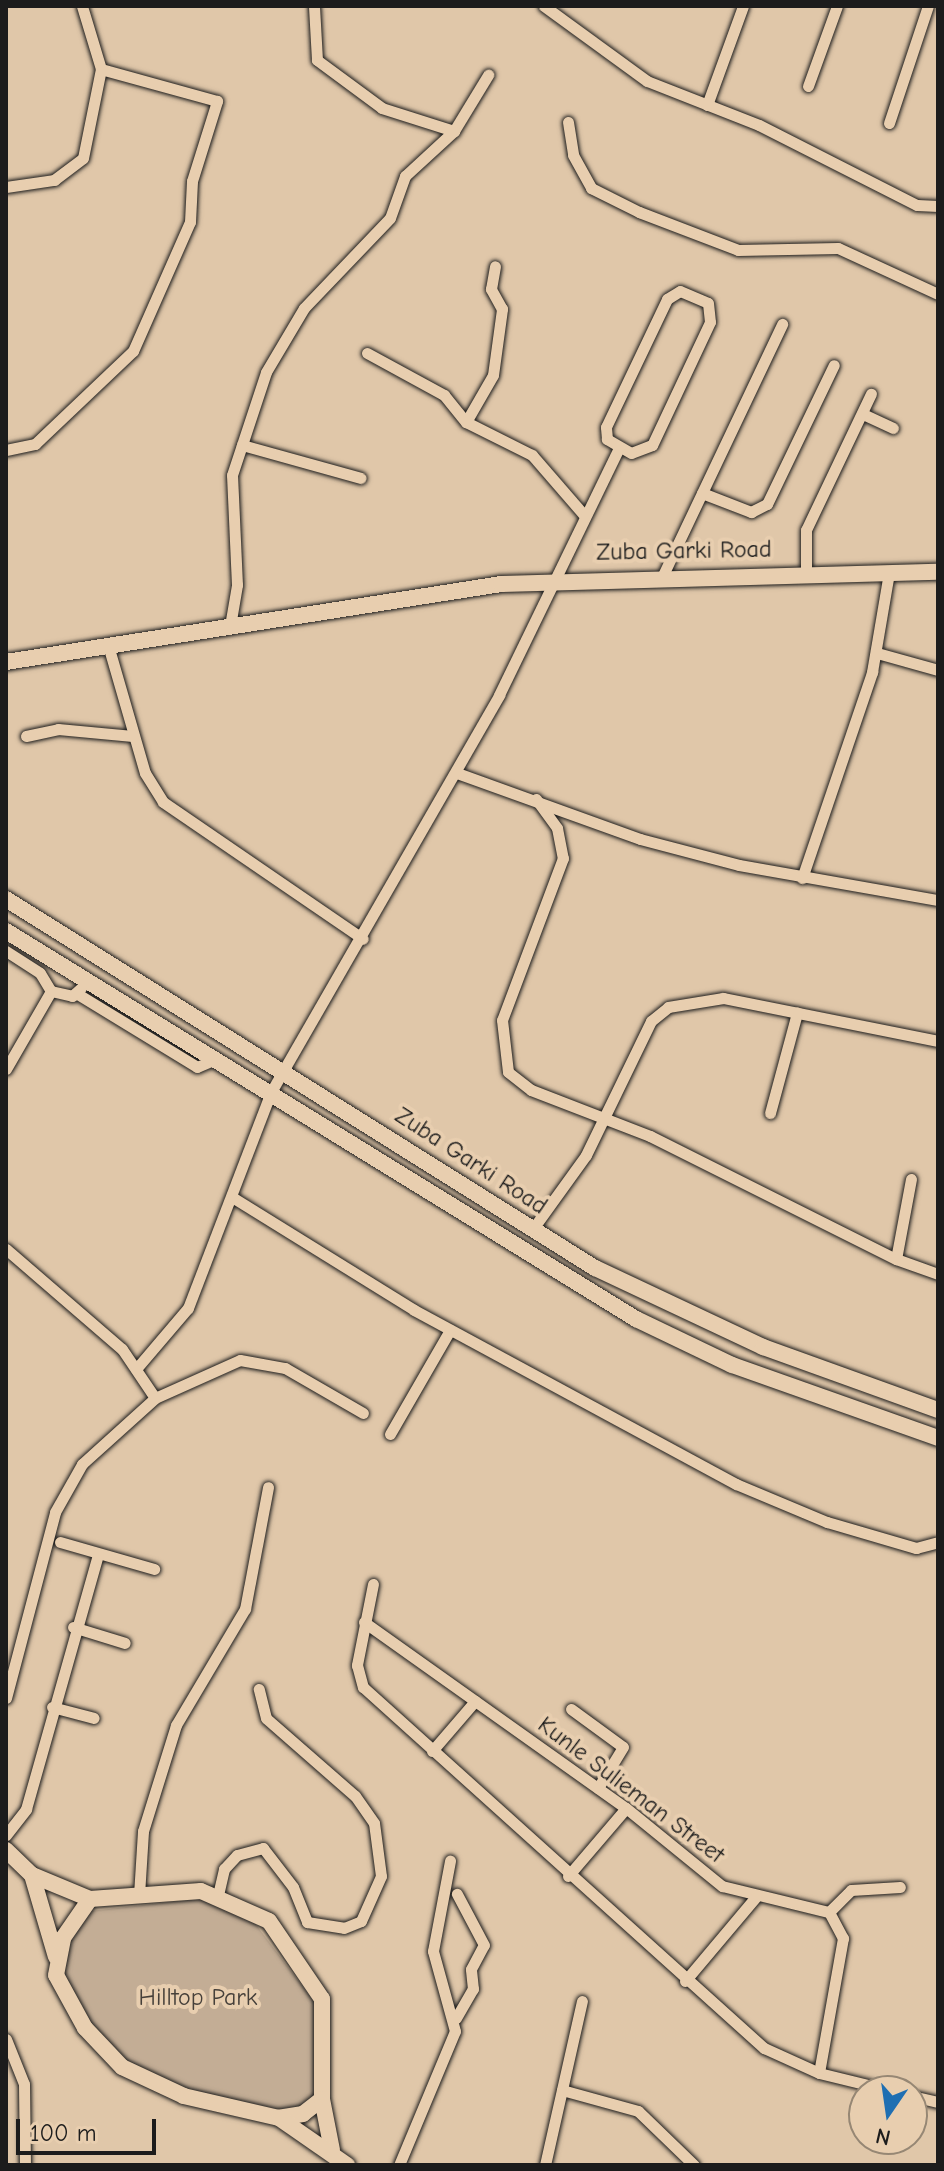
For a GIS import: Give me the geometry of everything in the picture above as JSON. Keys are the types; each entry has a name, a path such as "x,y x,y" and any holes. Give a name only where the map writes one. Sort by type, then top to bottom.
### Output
{"main road":[{"name":"Zuba Garki Road","path":"6,662 552,580 663,575 938,572"},
{"name":"Zuba Garki Road","path":"6,899 284,1069 532,1230 684,1313 938,1410"},
{"name":"Zuba Garki Road","path":"6,931 82,987 216,1059 681,1342 938,1438"},
{"path":"6,1850 32,1875 90,1899 139,1895 218,1895 269,1921 312,1978 327,2020 322,2099 332,2150"},
{"path":"32,1875 57,1961 78,2018 122,2067 184,2096 279,2118 332,2150 347,2165"},
{"path":"57,1961 73,1918 90,1899"},
{"path":"279,2118 303,2114 322,2099"}],"street":[{"path":"6,187 54,180 83,158 101,69 82,6"},
{"path":"314,6 317,60 382,108 454,131"},
{"path":"544,6 621,67 917,205 938,206"},
{"path":"808,86 837,6"},
{"path":"889,123 928,6"},
{"path":"707,105 741,7"},
{"path":"6,450 35,444 133,351 190,222 192,181 217,101 101,69"},
{"path":"230,626 237,585 231,492 242,445 266,372 304,308 390,218 405,176 454,131 488,75"},
{"path":"568,122 573,155 591,188 639,212 738,250 838,248 938,294"},
{"path":"466,422 493,375 502,309 491,289 495,266"},
{"path":"680,291 708,303 710,322 652,445 640,454 619,448 606,427 667,299 680,291"},
{"path":"663,575 782,324"},
{"path":"367,353 444,395 466,422 532,455 584,515"},
{"path":"702,493 751,512 767,504 834,365"},
{"path":"806,573 806,530 871,394"},
{"path":"863,414 893,428"},
{"path":"242,445 361,478"},
{"path":"136,1369 188,1308 271,1092 363,939 457,773 619,448"},
{"path":"802,878 877,653 889,573"},
{"path":"108,645 133,736 163,802 363,939"},
{"path":"877,653 938,670"},
{"path":"26,736 58,729 133,736"},
{"path":"457,773 640,839 802,878 938,900"},
{"path":"536,799 557,828 563,858 502,1020 505,1056 517,1081 602,1120 650,1136 896,1259 938,1274"},
{"path":"6,951 40,973 51,991"},
{"path":"51,991 82,987"},
{"path":"6,1069 51,991"},
{"path":"532,1230 602,1120 651,1021 668,1007 723,998 938,1041"},
{"path":"770,1113 797,1013"},
{"path":"896,1259 911,1179"},
{"path":"232,1197 450,1330 780,1505 916,1548 935,1543"},
{"path":"6,1249 136,1369 155,1398"},
{"path":"390,1434 450,1330"},
{"path":"6,1698 55,1512 82,1464 155,1398 240,1360 285,1368 363,1413"},
{"path":"139,1895 143,1831 176,1725 245,1609 268,1487"},
{"path":"60,1542 154,1569"},
{"path":"6,1835 26,1809 73,1627 98,1554"},
{"path":"373,1584 357,1665 363,1687 568,1876 764,2048 819,2073 848,2080"},
{"name":"Kunle Sulieman Street","path":"364,1622 626,1808 697,1869 755,1898 829,1912"},
{"path":"73,1627 125,1643"},
{"path":"218,1895 224,1869 237,1855 263,1848 293,1887 307,1922 344,1928 361,1921 381,1876 374,1823 355,1796 266,1718 259,1689"},
{"path":"432,1751 475,1701"},
{"path":"52,1707 94,1718"},
{"path":"571,1709 623,1747 598,1788"},
{"path":"568,1876 626,1808"},
{"path":"450,1861 433,1951 456,2018"},
{"path":"819,2073 843,1938 829,1912 851,1890 900,1887"},
{"path":"399,2165 456,2018 473,1989 471,1969 484,1945 457,1894"},
{"path":"685,1981 755,1898"},
{"path":"545,2165 582,2001"},
{"path":"6,2039 24,2084 25,2165"},
{"path":"562,2090 638,2111 694,2165"}],"green space":[{"name":"Hilltop Park","path":"199,1899 251,1918 315,2003 314,2101 280,2115 245,2108 135,2072 88,2028 61,1976 63,1949 81,1912"}]}
